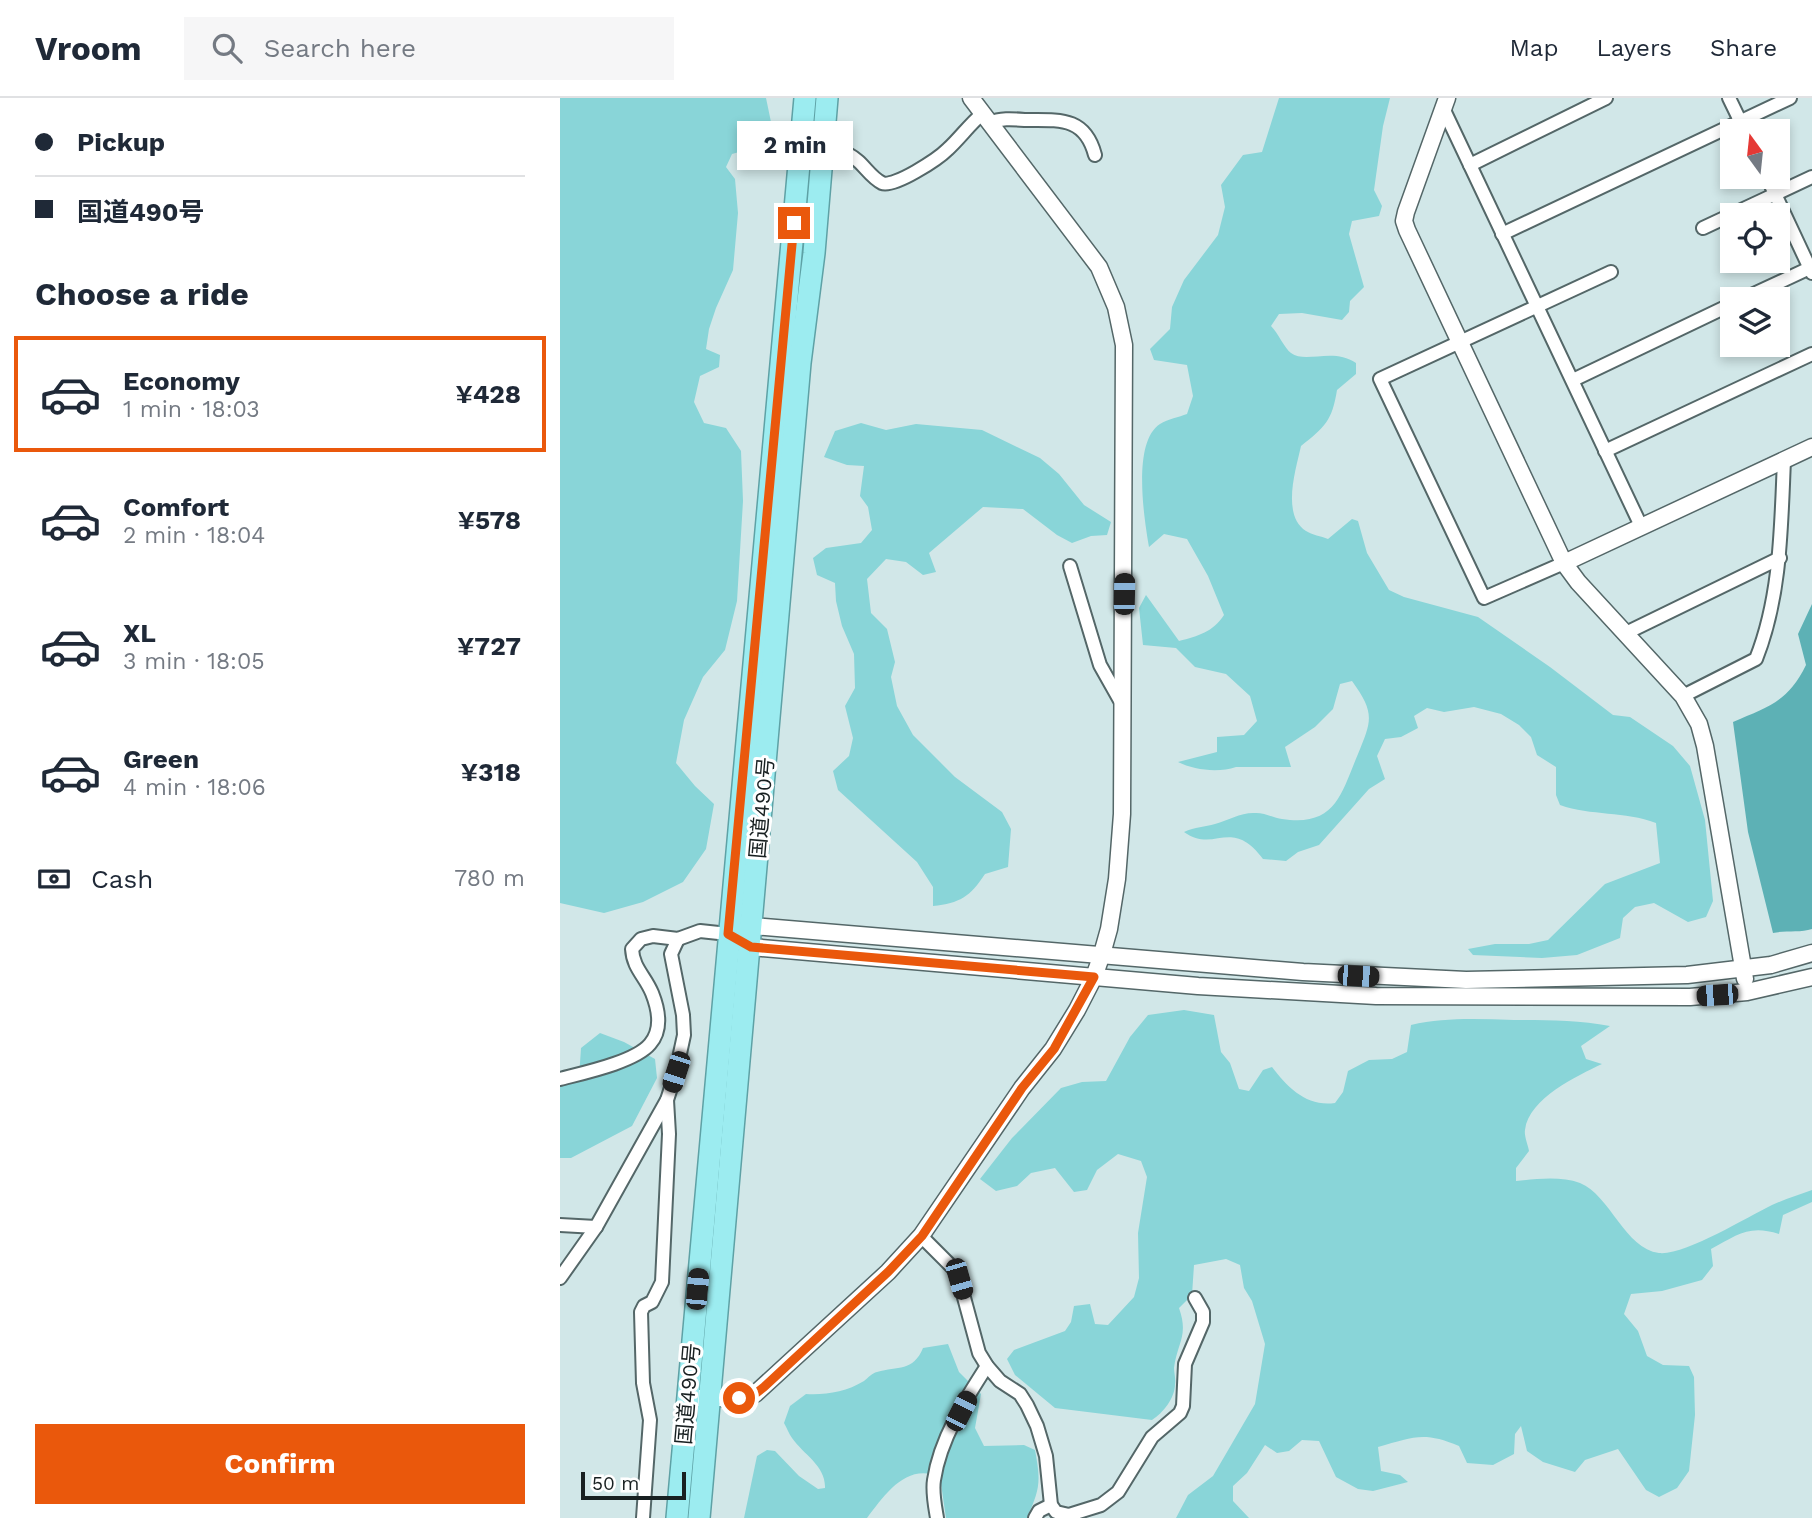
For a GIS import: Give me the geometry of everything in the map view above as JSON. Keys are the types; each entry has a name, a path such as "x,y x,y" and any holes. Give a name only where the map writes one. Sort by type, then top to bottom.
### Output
{"highway":[{"name":"国道490号","path":"677,1518 805,98"},
{"name":"国道490号","path":"699,1518 799,377 814,253 827,98"}],"street":[{"path":"688,1398 739,1398 755,1394 888,1272 922,1236 1022,1088 1054,1049 1094,977 1110,929 1121,827 1124,345 1116,307 1099,267 971,98"},
{"path":"1469,165 1606,98"},
{"path":"1729,98 1740,119"},
{"path":"1755,119 1790,98"},
{"path":"1445,103 1469,165 1641,526"},
{"path":"1445,103 1404,221 1564,563 1578,583 1683,696 1699,724 1748,992"},
{"path":"802,142 843,151 884,184 894,183 947,150 965,128 985,118 1058,120 1073,123 1091,140 1095,155"},
{"path":"1502,234 1720,136"},
{"path":"1703,228 1812,177"},
{"path":"1771,287 1811,269 1773,189"},
{"path":"1611,272 1380,379 1484,598 1812,447"},
{"path":"1573,380 1720,310"},
{"path":"1605,451 1812,354"},
{"path":"1683,696 1756,659 1763,640 1780,558 1784,460"},
{"path":"1626,632 1780,558"},
{"path":"1070,566 1100,665 1122,704"},
{"path":"560,1079 628,1058 650,1044 658,1028 657,1008 650,989 633,960 632,949 641,939 653,936 678,939 700,931 1094,977 1294,993 1690,997 1748,992 1812,977"},
{"path":"751,937 1102,954 1303,972 1466,980 1687,975 1744,969 1812,953"},
{"path":"560,1278 596,1227 667,1100 684,1035 684,1015 671,954 678,939"},
{"path":"643,1518 650,1420 643,1383 641,1312 644,1306 652,1302 662,1282 669,1134 667,1100"},
{"path":"560,1225 596,1227"},
{"path":"922,1236 953,1268 959,1279 979,1353 1000,1381 1020,1394 1037,1426 1046,1456 1051,1505 1056,1512 1069,1515 1101,1505 1118,1492 1158,1430 1180,1413 1183,1406 1185,1364 1203,1322 1203,1312 1195,1298"},
{"path":"937,1518 933,1481 943,1445 969,1394 987,1366"},
{"path":"1035,1518 1039,1511 1051,1505"}],"shaded area":[{"path":"560,98 766,98 771,122 756,143 732,154 726,167 735,179 738,213 733,270 716,308 706,349 720,355 719,367 700,376 694,402 704,423 726,428 741,451 743,501 737,601 725,650 703,677 684,720 676,763 714,804 706,849 683,882 643,902 604,913 560,903"},
{"path":"1279,98 1390,98 1374,190 1382,206 1379,216 1352,221 1349,234 1364,287 1350,301 1349,312 1342,320 1302,313 1279,314 1271,326 1289,351 1297,356 1338,356 1356,363 1356,374 1337,390 1330,416 1316,434 1301,446 1292,491 1294,514 1298,524 1308,532 1328,539 1352,519 1358,521 1367,553 1389,590 1404,597 1478,617 1613,715 1630,717 1673,746 1690,766 1705,820 1713,901 1706,917 1688,922 1654,903 1635,907 1623,918 1620,938 1577,955 1542,958 1473,955 1468,949 1548,940 1605,884 1660,863 1656,823 1560,805 1556,795 1556,767 1537,755 1531,737 1519,725 1501,714 1474,707 1444,712 1427,708 1414,716 1418,728 1401,737 1385,739 1377,756 1385,779 1369,789 1319,845 1298,852 1286,861 1263,859 1252,846 1232,837 1195,838 1184,832 1245,814 1259,813 1300,820 1314,818 1325,812 1334,804 1347,782 1363,742 1369,717 1365,701 1352,681 1340,684 1333,709 1315,727 1285,747 1291,767 1236,767 1214,770 1184,765 1178,762 1217,752 1217,737 1244,735 1257,721 1250,696 1226,674 1195,667 1176,648 1143,645 1139,608 1146,595 1179,641 1210,629 1224,615 1208,576 1187,539 1164,534 1149,547 1142,481 1146,447 1151,433 1160,424 1187,414 1193,396 1187,365 1154,360 1150,349 1170,329 1172,307 1184,280 1218,235 1225,207 1221,185 1243,155 1262,152"},
{"path":"861,423 886,430 916,424 982,430 1040,458 1059,474 1084,505 1111,522 1107,535 1091,536 1072,543 1023,509 983,507 929,553 936,572 923,575 906,562 886,559 867,579 871,613 887,629 895,662 891,677 897,706 913,735 955,777 1002,812 1011,829 1008,867 985,874 964,898 942,905 933,906 933,887 917,862 838,790 833,771 849,756 853,738 845,706 855,688 854,654 842,626 835,583 817,575 813,558 826,548 861,543 872,530 868,507 860,496 864,466 847,465 824,457 835,431"},
{"path":"1812,604 1812,929 1773,933 1748,832 1733,722 1776,702 1799,677 1806,665 1798,634"},
{"path":"1184,1010 1214,1015 1221,1052 1230,1063 1239,1089 1249,1091 1263,1070 1272,1067 1299,1094 1307,1099 1325,1103 1335,1103 1343,1092 1348,1071 1369,1060 1392,1059 1407,1052 1411,1025 1475,1019 1562,1021 1610,1026 1581,1046 1586,1059 1602,1064 1545,1098 1528,1118 1525,1132 1529,1151 1516,1168 1516,1181 1557,1179 1580,1183 1600,1198 1637,1242 1659,1253 1684,1248 1716,1235 1772,1205 1812,1190 1812,1202 1783,1215 1779,1234 1759,1230 1744,1232 1711,1249 1713,1266 1702,1280 1662,1291 1631,1294 1624,1314 1638,1331 1647,1356 1663,1365 1689,1366 1694,1377 1695,1415 1689,1471 1677,1488 1659,1497 1646,1490 1618,1449 1585,1460 1575,1472 1543,1462 1527,1451 1521,1426 1515,1434 1514,1454 1493,1465 1467,1463 1459,1446 1436,1438 1410,1438 1378,1447 1381,1471 1400,1475 1408,1482 1373,1491 1358,1489 1336,1477 1319,1441 1302,1440 1289,1451 1277,1453 1265,1445 1247,1473 1233,1486 1233,1501 1249,1518 1176,1518 1188,1495 1213,1476 1255,1404 1265,1344 1252,1301 1244,1288 1240,1265 1226,1259 1194,1265 1192,1295 1179,1308 1183,1333 1175,1359 1173,1395 1168,1405 1152,1420 1055,1408 1015,1375 1007,1359 1014,1350 1065,1331 1071,1322 1074,1306 1090,1304 1095,1324 1108,1325 1134,1297 1139,1278 1138,1233 1147,1177 1141,1161 1118,1154 1097,1170 1087,1190 1074,1192 1055,1168 1031,1173 1017,1186 996,1191 980,1179 1012,1138 1061,1088 1082,1082 1106,1081 1130,1037 1148,1015"},
{"path":"600,1033 624,1042 655,1059 657,1078 632,1126 571,1158 560,1158 560,1082 579,1078 581,1048"},
{"path":"948,1344 959,1372 981,1394 975,1428 984,1446 1024,1445 1035,1450 1038,1485 1027,1518 946,1518 940,1477 928,1473 907,1477 898,1483 881,1499 867,1518 744,1518 757,1456 767,1450 775,1451 799,1476 818,1489 825,1488 822,1473 792,1438 784,1423 790,1406 806,1394 843,1390 857,1385 875,1373 910,1365 923,1348"}],"route":[{"path":"739,1398 755,1394 764,1387 888,1272 922,1236 1022,1088 1054,1049 1094,977 751,947 728,934 794,223"}]}
